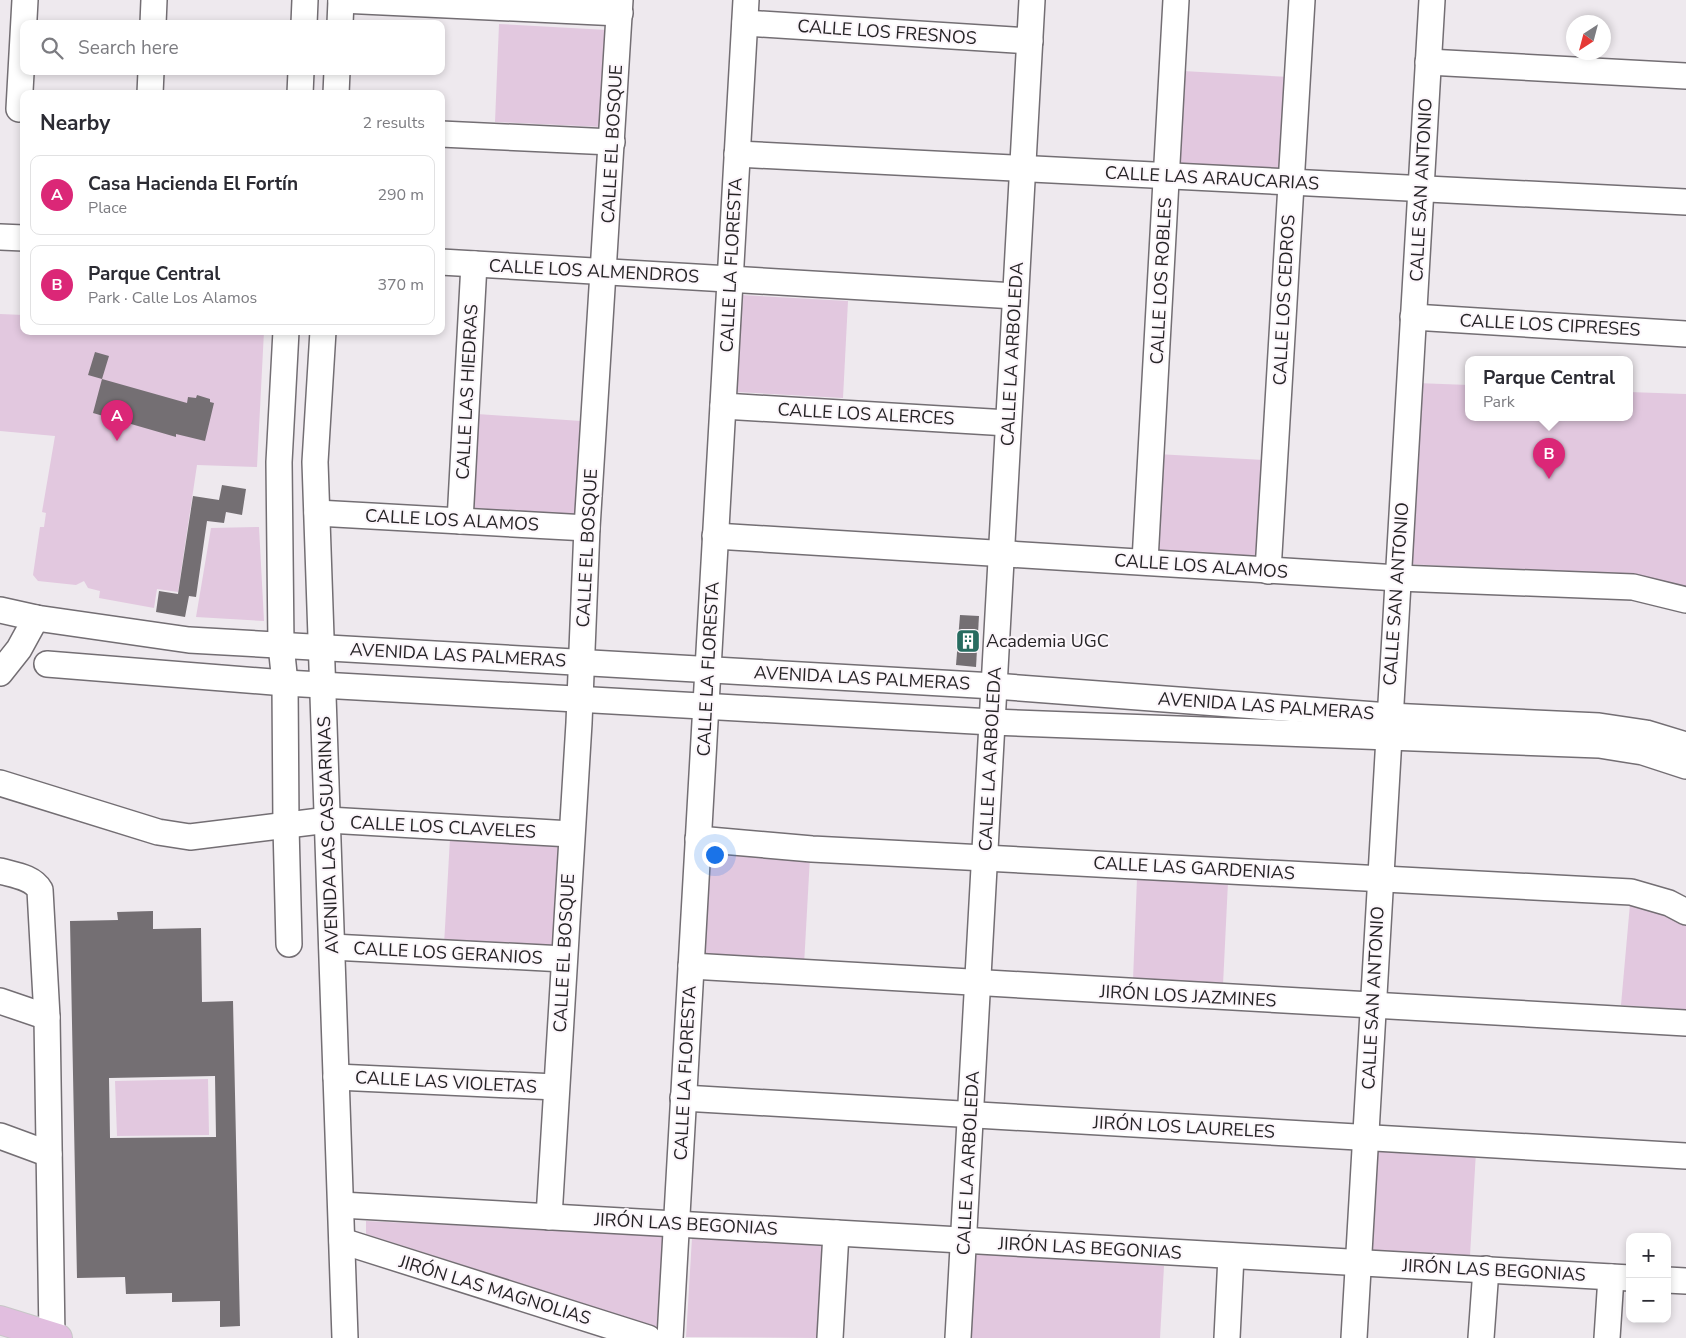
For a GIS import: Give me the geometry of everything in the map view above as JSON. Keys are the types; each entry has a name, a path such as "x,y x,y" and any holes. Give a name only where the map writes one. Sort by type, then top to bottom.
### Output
{"main road":[{"path":"0,1320 55,1337"}],"street":[{"path":"23,20 25,0"},
{"path":"153,20 154,0"},
{"path":"304,20 305,0"},
{"path":"340,20 341,0 620,7"},
{"name":"CALLE LA ARBOLEDA","path":"958,1338 1032,0"},
{"name":"CALLE LOS ROBLES","path":"1145,561 1176,0"},
{"name":"CALLE LOS CEDROS","path":"1268,571 1302,0"},
{"name":"CALLE SAN ANTONIO","path":"1354,1338 1432,0"},
{"name":"CALLE EL BOSQUE","path":"549,1217 587,528 620,7"},
{"name":"CALLE LOS FRESNOS","path":"746,12 1030,41"},
{"name":"CALLE LA FLORESTA","path":"670,1338 746,12"},
{"path":"14,109 20,50"},
{"path":"1428,62 1686,76"},
{"path":"150,90 151,75"},
{"path":"300,90 301,75"},
{"path":"336,90 337,75"},
{"path":"445,134 612,142"},
{"name":"CALLE LAS ARAUCARIAS","path":"737,154 1686,202"},
{"path":"0,237 20,238"},
{"name":"CALLE LOS ALMENDROS","path":"445,262 1016,296"},
{"name":"CALLE LAS HIEDRAS","path":"460,521 474,264"},
{"name":"CALLE LOS CIPRESES","path":"1413,317 1686,334"},
{"path":"286,335 279,462 281,645 285,682 289,944"},
{"name":"AVENIDA LAS CASUARINAS","path":"323,335 315,462 344,1338"},
{"name":"CALLE LOS ALERCES","path":"723,406 1008,423"},
{"name":"CALLE LOS ALAMOS","path":"317,513 587,528"},
{"name":"CALLE LOS ALAMOS","path":"715,536 1145,561 1268,571 1633,587 1686,600"},
{"name":"AVENIDA LAS PALMERAS","path":"0,610 36,618 189,640 994,686 1389,727 1598,744 1643,752 1686,766"},
{"path":"0,672 19,649 36,618"},
{"name":"AVENIDA LAS PALMERAS","path":"47,664 285,682 992,722 1389,727 1599,726 1646,733 1686,745"},
{"name":"CALLE LOS CLAVELES","path":"0,784 158,832 190,837 328,820 571,834"},
{"name":"CALLE LAS GARDENIAS","path":"698,839 812,849 1631,892 1669,903 1686,912"},
{"path":"0,871 30,880 40,890 47,1017 55,1337"},
{"name":"CALLE LOS GERANIOS","path":"332,947 564,959"},
{"name":"JIRÓN LOS JAZMINES","path":"691,966 978,984 1686,1023"},
{"path":"0,1001 47,1017"},
{"name":"CALLE LAS VIOLETAS","path":"336,1077 556,1087"},
{"name":"JIRÓN LOS LAURELES","path":"683,1098 1686,1156"},
{"path":"0,1136 49,1154"},
{"name":"JIRÓN LAS BEGONIAS","path":"341,1205 1620,1277"},
{"path":"830,1338 836,1233"},
{"name":"JIRÓN LAS MAGNOLIAS","path":"342,1242 648,1338"},
{"path":"1227,1338 1231,1256"},
{"path":"1481,1338 1486,1270"},
{"path":"1607,1338 1620,1277"},
{"path":"1671,1280 1686,1282"}],"shaded area":[{"path":"499,24 607,30 602,127 495,122"},
{"path":"1183,71 1290,77 1285,174 1178,168"},
{"path":"741,295 848,301 843,398 736,392"},
{"path":"0,314 20,315 20,335 264,335 257,467 197,465 178,592 157,589 154,608 99,598 100,591 88,588 84,581 76,585 38,581 33,575 40,527 44,527 46,513 42,512 55,436 0,431"},
{"path":"1416,383 1465,385 1465,421 1633,421 1633,392 1686,394 1686,591 1625,576 1408,564"},
{"path":"477,414 581,421 575,515 472,508"},
{"path":"1157,454 1264,460 1259,557 1152,551"},
{"path":"259,527 264,621 196,617 211,528"},
{"path":"450,838 558,845 552,951 444,945"},
{"path":"710,851 810,857 804,965 704,960"},
{"path":"1137,878 1228,882 1223,985 1133,980"},
{"path":"1630,904 1663,911 1686,923 1686,1010 1621,1005"},
{"path":"208,1079 209,1135 117,1136 115,1081"},
{"path":"1376,1145 1476,1151 1470,1256 1371,1250"},
{"path":"366,1221 663,1235 661,1328 366,1234"},
{"path":"692,1238 822,1246 817,1338 686,1337"},
{"path":"975,1253 1164,1266 1160,1338 971,1338"}],"building":[{"path":"95,352 109,356 102,379 88,375"},
{"path":"102,379 187,403 188,397 196,398 197,395 210,399 210,402 214,403 205,441 176,434 176,437 93,413"},
{"path":"222,485 246,489 242,515 226,512 224,523 207,521 196,597 189,596 185,617 156,612 159,591 178,594 193,496 219,500"},
{"name":"Academia UGC","path":"960,615 979,616 976,667 956,665"},
{"path":"153,911 153,929 201,928 202,1002 233,1001 240,1326 220,1327 220,1301 172,1302 172,1293 126,1294 125,1277 77,1278 70,921 118,920 117,912","holes":["215,1076 216,1137 110,1138 109,1078"]}],"place":[{"name":"Casa Hacienda El Fortín","path":"117,441"},
{"name":"Parque Central","path":"1549,479"},
{"name":"Academia UGC","path":"968,641"}]}
